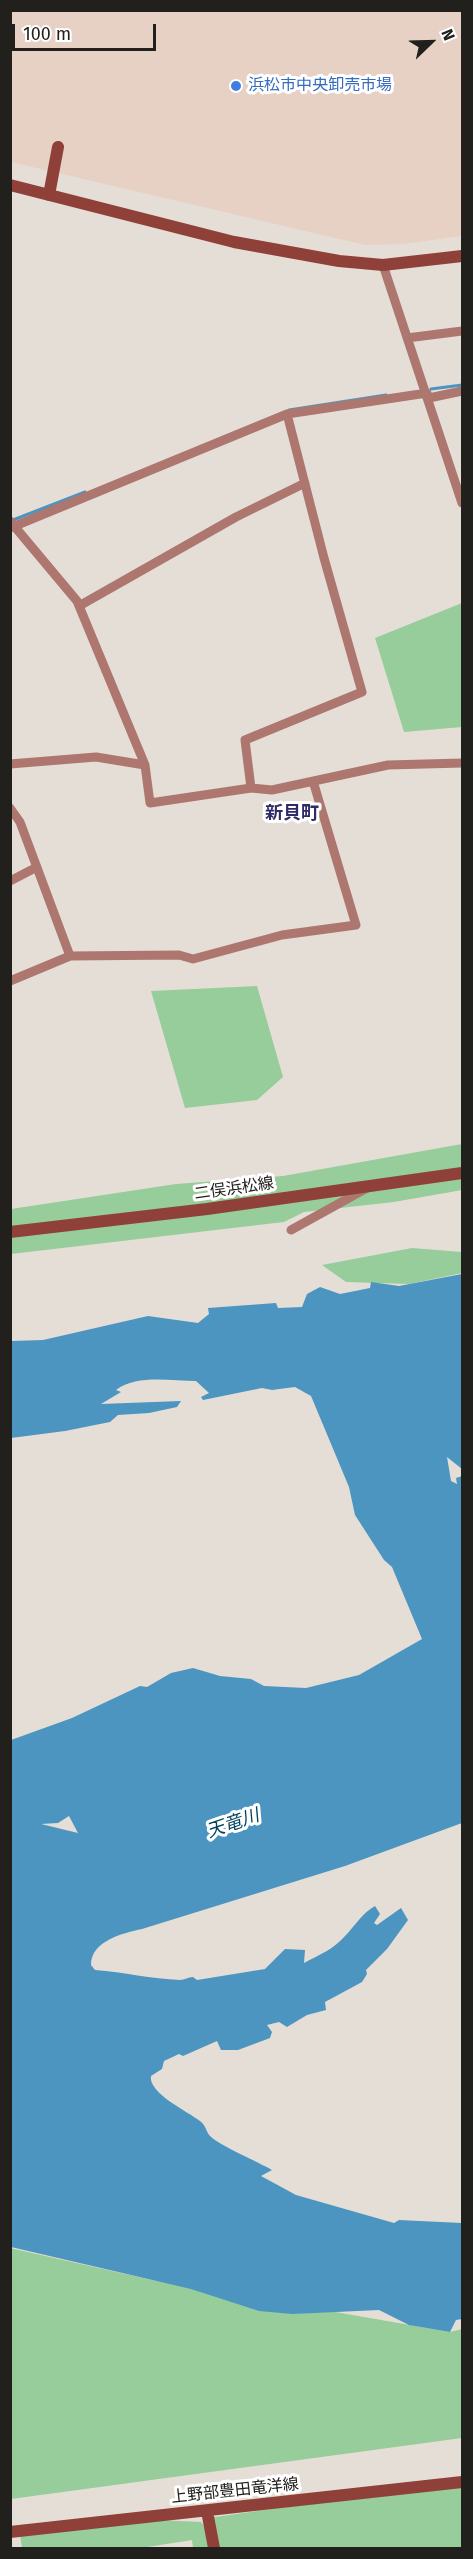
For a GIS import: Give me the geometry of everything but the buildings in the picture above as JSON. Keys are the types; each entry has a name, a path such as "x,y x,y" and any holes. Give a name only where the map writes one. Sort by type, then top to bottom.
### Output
{"main road":[{"path":"49,195 58,147"},
{"path":"10,185 234,242 339,261 383,265 462,256"},
{"name":"二俣浜松線","path":"10,1232 207,1209 462,1173"},
{"name":"上野部豊田竜洋線","path":"10,2532 462,2482"},
{"path":"207,2511 214,2548"}],"street":[{"path":"383,265 462,502"},
{"path":"407,338 462,331"},
{"path":"462,391 287,414 12,525 79,606 146,765 150,803 251,788 272,790 388,765 462,763"},
{"path":"251,788 245,740 362,692 287,414"},
{"path":"79,606 236,517 305,483"},
{"path":"10,764 96,757 146,765"},
{"path":"10,981 70,956 179,955 193,959 282,935 356,925 313,781"},
{"path":"10,808 20,822 70,956"},
{"path":"10,881 38,867"},
{"path":"291,1230 372,1185"}],"shaded area":[{"name":"浜松市中央卸売市場","path":"10,11 462,11 462,236 403,244 365,245 11,162"}],"green space":[{"path":"462,603 462,727 404,732 375,638"},
{"path":"257,986 283,1077 257,1100 185,1108 151,991"},
{"path":"462,1144 462,1190 394,1202 304,1212 284,1222 11,1254 11,1209 176,1184 283,1176"},
{"path":"412,1248 462,1252 462,1273 409,1284 346,1282 322,1265"},
{"path":"10,2248 152,2280 450,2332 462,2329 462,2438 11,2499"},
{"path":"462,2482 462,2547 454,2548 193,2548 192,2540 141,2548 22,2548 20,2535 135,2519 201,2522 210,2533 208,2518"}],"water":[{"name":"天竜川","path":"462,1274 462,1469 447,1457 451,1481 457,1484 456,1478 462,1476 462,1823 345,1866 118,1936 102,1944 96,1950 91,1965 95,1970 182,1980 193,1977 197,1980 265,1969 285,1949 305,1950 304,1963 336,1945 362,1916 375,1906 380,1914 374,1923 377,1925 401,1908 408,1920 387,1949 366,1970 367,1974 362,1982 325,2002 326,2010 307,2015 287,2027 279,2022 267,2025 272,2032 270,2038 238,2050 221,2050 217,2041 183,2056 179,2054 164,2061 162,2069 151,2076 156,2089 162,2095 202,2123 214,2139 272,2170 261,2176 296,2195 394,2223 399,2220 462,2223 462,2319 456,2320 450,2332 409,2325 379,2310 292,2314 259,2311 191,2289 11,2247 11,1740 72,1718 140,1686 147,1687 171,1673 193,1668 220,1676 251,1679 264,1686 306,1688 359,1675 422,1639 392,1567 384,1560 355,1515 349,1487 311,1396 295,1387 272,1390 262,1388 203,1400 201,1397 209,1393 196,1381 144,1380 124,1385 116,1390 121,1392 101,1404 181,1401 177,1407 149,1413 118,1415 110,1422 65,1431 11,1438 11,1341 43,1340 148,1316 198,1323 209,1314 208,1308 276,1303 278,1308 302,1307 307,1294 320,1287 340,1294 370,1288 371,1282 399,1286","holes":["69,1816 78,1833 41,1824 58,1823"]}],"waterway":[{"path":"431,389 462,385"},
{"path":"289,410 386,395"},
{"path":"13,520 85,492"}],"place":[{"name":"浜松市中央卸売市場","path":"236,86"}],"district":[{"name":"新貝町","path":"292,814"}]}
